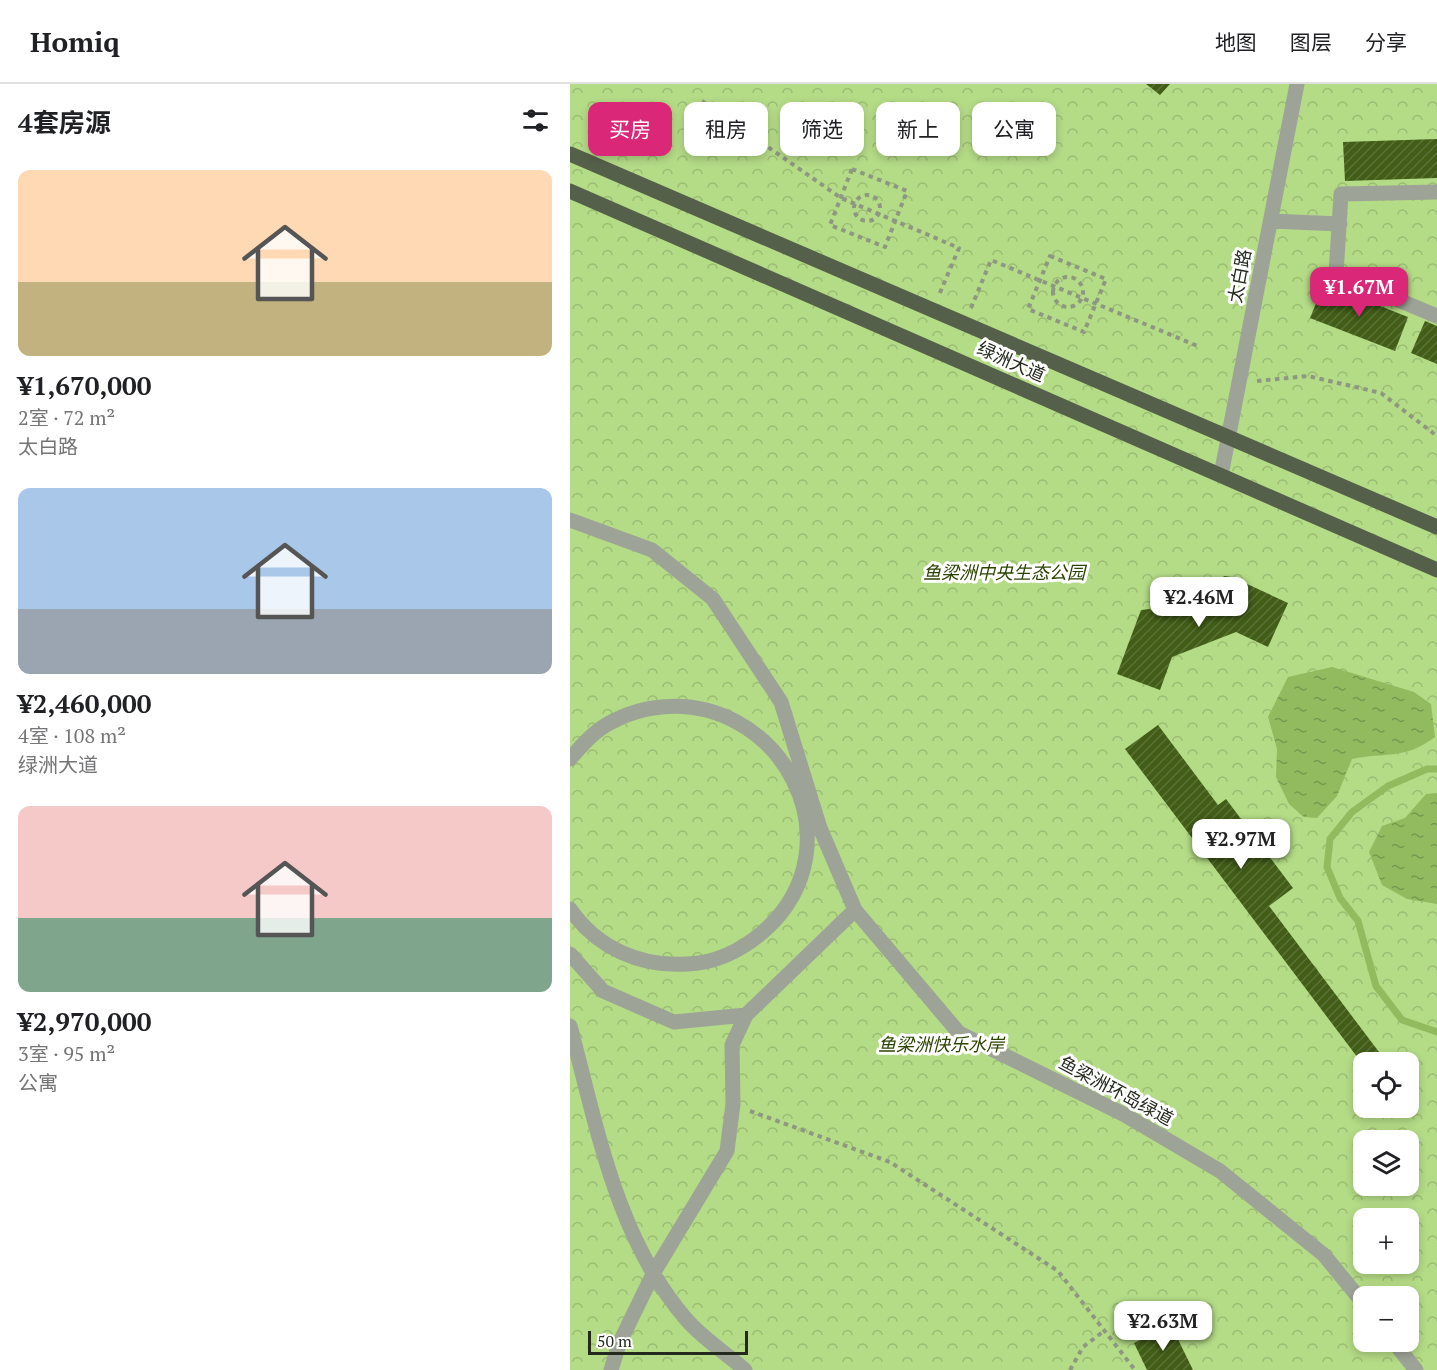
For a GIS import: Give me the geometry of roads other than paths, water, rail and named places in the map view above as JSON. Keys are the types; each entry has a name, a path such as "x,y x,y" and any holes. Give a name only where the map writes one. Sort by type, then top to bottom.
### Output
{"main road":[{"name":"绿洲大道","path":"570,154 1437,528"},
{"name":"绿洲大道","path":"570,191 1437,570"}],"street":[{"name":"太白路","path":"1221,475 1297,84"},
{"path":"1437,192 1341,194 1341,225 1336,274 1437,316"},
{"path":"1270,221 1341,225"},
{"name":"鱼梁洲环岛绿道","path":"570,520 652,550 713,599 781,702 820,828 855,910 959,1033 1125,1115 1220,1171 1324,1255 1353,1291"},
{"path":"570,759 596,731 636,711 677,705 718,712 755,732 784,762 802,800 807,841 799,882 778,918 747,946 706,963 662,966 619,953 583,928 570,909"},
{"path":"611,1370 619,1344 654,1272 727,1151 733,1104 732,1045 746,1015 855,910"},
{"path":"570,954 603,991 674,1022 717,1016 746,1015"},
{"path":"570,1026 611,1178 639,1251 686,1319 745,1370"},
{"path":"1402,1352 1416,1370"}],"water":[{"path":"1332,667 1414,692 1431,704 1435,737 1404,752 1352,759 1337,796 1317,818 1304,817 1289,804 1276,777 1277,749 1268,717 1288,677"},
{"path":"1437,793 1437,904 1407,899 1382,885 1369,852 1382,826 1405,818 1426,794"}],"waterway":[{"path":"1437,769 1427,769 1388,786 1352,812 1330,839 1327,867 1340,898 1358,921 1376,986 1402,1020 1437,1032"}],"park label":[{"name":"鱼梁洲中央生态公园","path":"1004,573"},
{"name":"鱼梁洲快乐水岸","path":"941,1045"}]}
